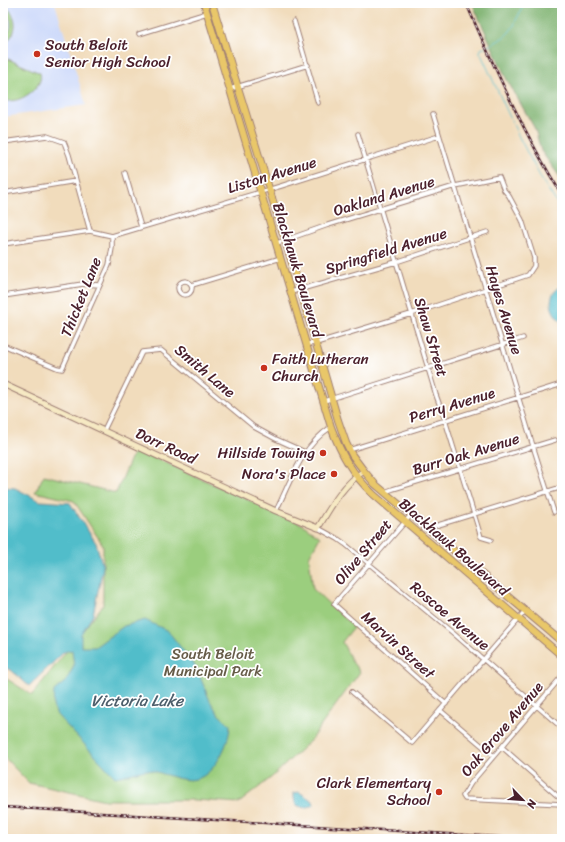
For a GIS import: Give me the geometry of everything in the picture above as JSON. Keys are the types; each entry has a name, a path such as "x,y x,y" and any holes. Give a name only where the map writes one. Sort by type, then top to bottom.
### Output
{"main road":[{"name":"Blackhawk Boulevard","path":"204,3 331,426 340,450 356,476 373,494 562,656"},
{"name":"Blackhawk Boulevard","path":"213,6 270,189 338,420 349,450 364,471 385,492 562,642"}],"street":[{"path":"139,34 207,13"},
{"path":"294,21 318,103"},
{"path":"230,89 308,65"},
{"name":"Hayes Avenue","path":"433,114 518,398 554,512"},
{"name":"Shaw Street","path":"358,134 411,314 481,537 491,540"},
{"path":"3,142 47,136 64,142 90,231"},
{"name":"Liston Avenue","path":"112,236 261,192 439,136"},
{"path":"125,174 141,227"},
{"name":"Oakland Avenue","path":"277,243 328,225 455,186 499,177 504,190 509,196 522,220 534,258 534,266 528,275 485,289"},
{"path":"3,193 76,180"},
{"path":"3,244 90,231 112,236"},
{"name":"Springfield Avenue","path":"291,292 396,262 487,232"},
{"name":"Thicket Lane","path":"3,345 62,369 109,265 112,248 112,236"},
{"path":"192,285 281,258"},
{"path":"183,280 188,281 192,285 191,291 188,294 183,295 178,290 179,283 183,280"},
{"path":"3,296 83,284 100,285"},
{"path":"307,344 316,343 411,314 485,289"},
{"path":"324,401 523,338"},
{"name":"Smith Lane","path":"104,430 142,352 161,350 254,427 305,452"},
{"name":"Dorr Road","path":"3,384 276,511 318,528"},
{"name":"Perry Avenue","path":"349,450 562,384"},
{"path":"276,511 305,452 321,434 331,426"},
{"name":"Burr Oak Avenue","path":"385,492 555,440"},
{"path":"318,528 330,508 349,483 364,471"},
{"path":"428,529 562,487"},
{"name":"Olive Street","path":"334,604 411,515"},
{"name":"Roscoe Avenue","path":"318,528 338,539 369,564 453,633 562,728"},
{"name":"Marvin Street","path":"334,604 446,704"},
{"path":"352,692 412,743 525,611"},
{"name":"Oak Grove Avenue","path":"562,676 463,794 463,798 465,799 562,804"},
{"path":"440,710 494,756"},
{"path":"502,747 562,800"}],"shaded area":[{"name":"South Beloit Senior High School","path":"3,3 55,3 86,105 3,117"}],"green space":[{"path":"472,3 562,3 562,180 541,151 535,129 507,80"},
{"path":"3,5 12,14 15,24 12,35 3,44 3,39 9,32 11,24 7,13 3,10"},
{"path":"3,59 8,59 40,73 41,78 37,86 25,97 13,101 3,101"},
{"name":"South Beloit Municipal Park","path":"135,449 302,524 320,537 309,557 313,589 354,627 342,642 353,663 360,672 309,742 272,777 239,803 196,800 105,800 29,783 3,756 4,677 32,695 103,605 103,545 74,501 35,492 44,475 116,493"}],"water":[{"path":"562,286 562,322 554,313 551,303 553,294"},
{"name":"Victoria Lake","path":"3,487 15,488 40,501 70,503 96,543 103,567 93,615 81,634 81,647 95,647 124,626 145,620 168,631 196,667 210,701 219,715 230,725 227,740 220,757 215,765 203,776 196,779 185,780 148,770 115,777 57,715 53,706 54,691 66,681 74,666 72,650 64,652 29,686 11,670 3,667"},
{"path":"299,792 313,801 314,805 305,808 296,805 294,793"}],"waterway":[{"path":"523,3 514,26 510,31 499,40 481,49 480,52 519,137 542,180 562,211"}],"railway":[{"path":"466,3 499,77 535,149 562,195"},
{"path":"3,807 531,839"}],"place":[{"name":"South Beloit Senior High School","path":"37,54"},
{"name":"Faith Lutheran Church","path":"264,368"},
{"name":"Hillside Towing","path":"323,453"},
{"name":"Nora's Place","path":"334,474"},
{"name":"Clark Elementary School","path":"439,792"}]}
